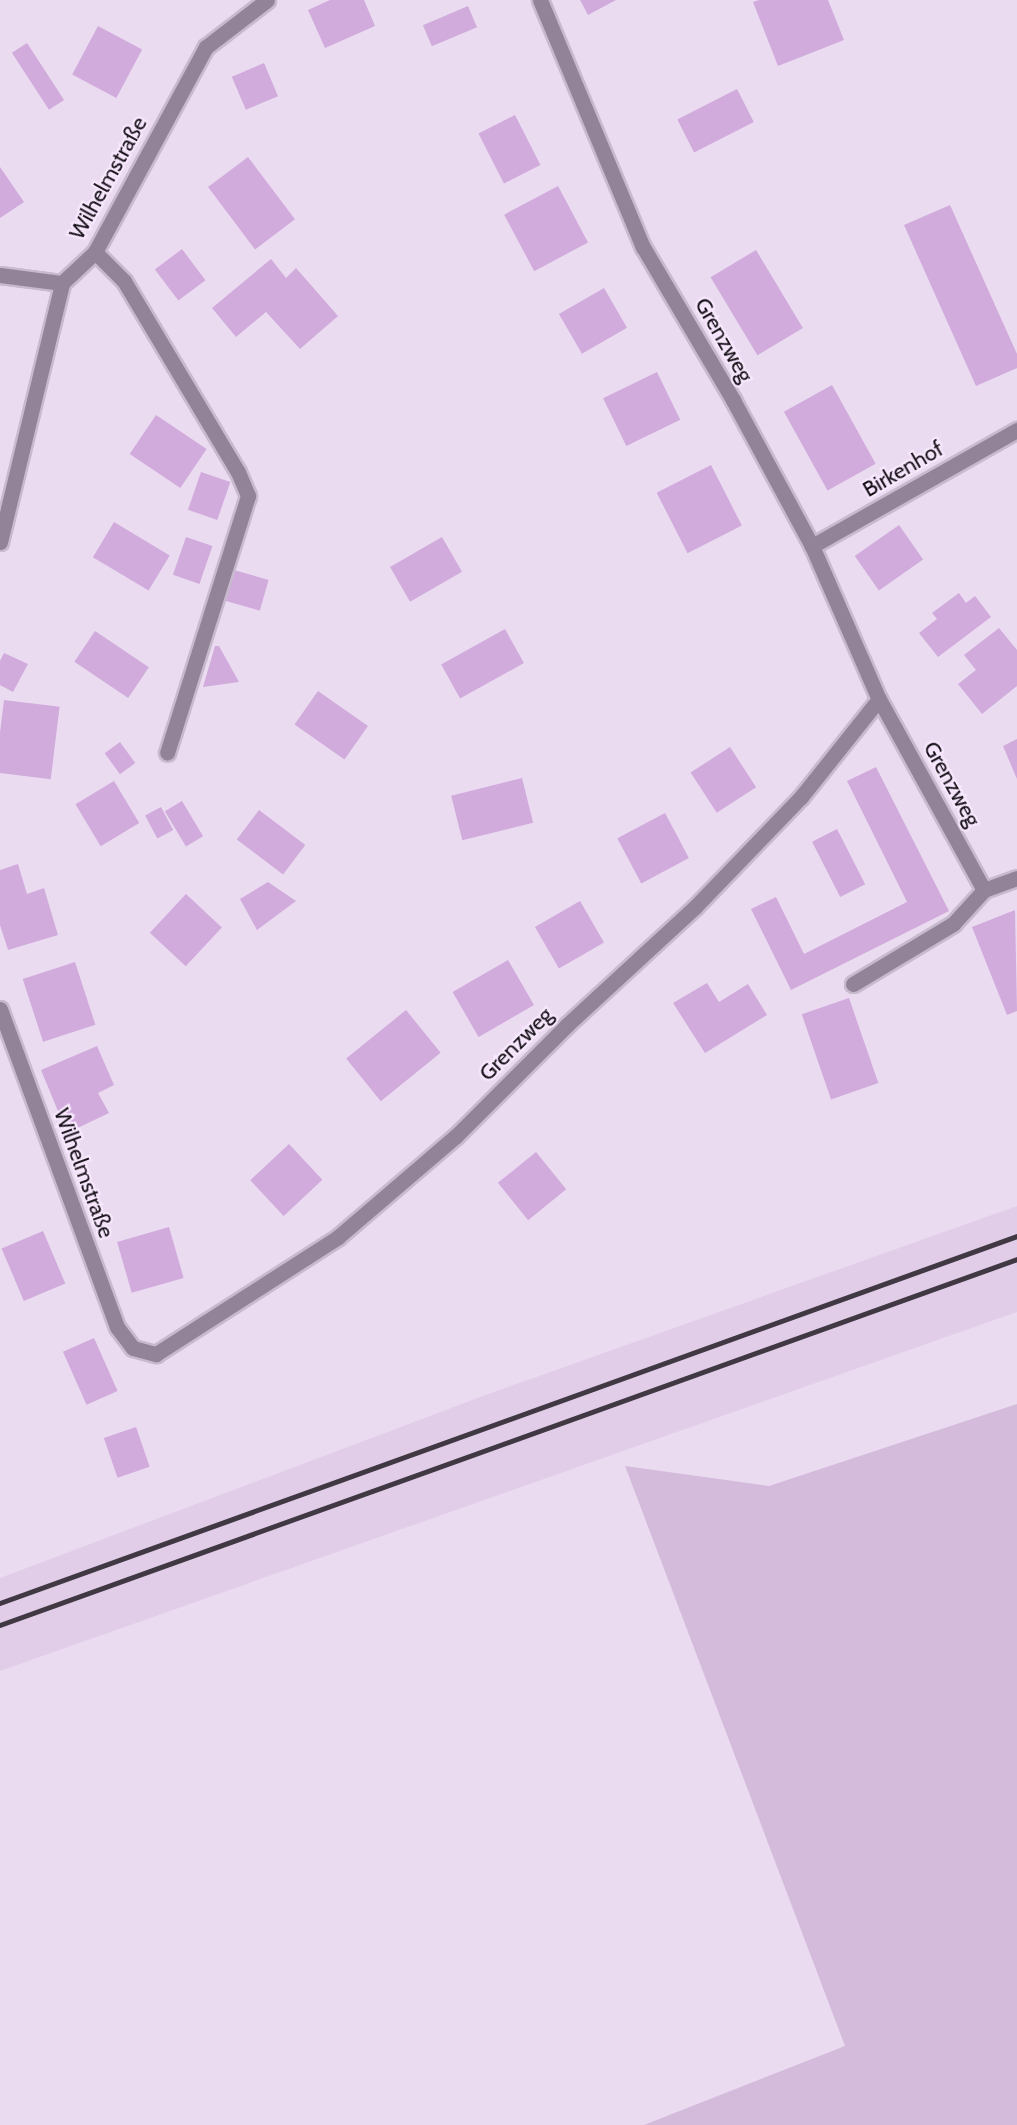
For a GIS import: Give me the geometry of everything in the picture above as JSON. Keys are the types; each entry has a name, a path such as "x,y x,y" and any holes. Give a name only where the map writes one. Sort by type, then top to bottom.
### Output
{"street":[{"name":"Wilhelmstraße","path":"62,283 95,252 206,47 267,0"},
{"name":"Grenzweg","path":"540,0 643,247 733,400 812,546 879,699 984,890"},
{"path":"95,252 124,281 238,472 248,496 167,753"},
{"path":"0,275 62,283 0,542"},
{"name":"Birkenhof","path":"812,546 1017,430"},
{"name":"Grenzweg","path":"133,1348 156,1354 338,1237 456,1136 567,1025 704,898 801,797 879,699"},
{"path":"853,984 953,924 984,890 1017,878"},
{"name":"Wilhelmstraße","path":"0,1009 6,1043 117,1327 133,1348"}],"shaded area":[{"path":"1017,1206 1017,1312 0,1671 0,1578 488,1394"},
{"path":"1017,1404 1017,2125 644,2125 845,2046 625,1466 769,1486"}],"building":[{"path":"330,0 364,0 375,26 325,48 308,10"},
{"path":"580,0 616,0 588,15"},
{"path":"759,0 828,0 844,40 778,66 753,2"},
{"path":"468,6 477,27 432,46 423,25"},
{"path":"98,26 142,49 116,98 72,75"},
{"path":"27,43 64,100 49,110 12,53"},
{"path":"264,63 278,96 246,110 232,77"},
{"path":"737,89 754,122 694,152 677,119"},
{"path":"515,115 540,165 504,184 478,134"},
{"path":"248,157 295,219 255,249 208,187"},
{"path":"0,167 24,202 0,218"},
{"path":"558,186 588,243 534,271 504,215"},
{"path":"950,205 1017,354 1017,368 976,386 904,225"},
{"path":"182,249 205,280 178,301 155,269"},
{"path":"756,250 803,328 757,355 711,277"},
{"path":"271,259 286,278 296,268 338,316 300,349 266,312 236,337 212,308"},
{"path":"604,288 627,328 582,354 559,314"},
{"path":"657,372 680,420 626,446 603,398"},
{"path":"832,385 876,464 828,490 784,412"},
{"path":"156,415 207,449 180,488 130,454"},
{"path":"711,465 742,526 688,553 657,493"},
{"path":"201,472 230,482 217,520 188,510"},
{"path":"114,522 170,555 149,591 93,557"},
{"path":"899,525 923,559 879,590 855,556"},
{"path":"186,537 212,546 199,584 173,575"},
{"path":"442,537 462,572 410,602 390,567"},
{"path":"234,570 269,580 260,611 225,601"},
{"path":"959,593 966,603 975,596 991,617 938,657 919,633 937,619 932,613"},
{"path":"999,628 1017,650 1017,686 982,714 958,684 976,670 964,655"},
{"path":"505,629 524,663 460,699 441,664"},
{"path":"95,631 149,667 128,698 74,662"},
{"path":"215,646 219,646 239,682 203,687"},
{"path":"4,653 28,664 13,692 0,685 0,661"},
{"path":"318,691 368,726 344,760 294,725"},
{"path":"4,700 60,707 51,779 0,773 0,733"},
{"path":"1017,739 1017,779 1003,746"},
{"path":"120,742 135,763 120,774 105,753"},
{"path":"730,747 756,787 717,813 691,773"},
{"path":"876,767 949,911 791,990 751,909 776,897 804,954 907,902 847,781"},
{"path":"522,778 533,823 462,840 451,796"},
{"path":"114,781 139,823 101,846 75,804"},
{"path":"182,801 203,836 186,846 165,811"},
{"path":"161,807 173,830 157,838 145,815"},
{"path":"259,810 305,845 283,874 237,840"},
{"path":"665,813 689,858 641,883 617,838"},
{"path":"837,829 865,884 840,897 812,842"},
{"path":"18,864 27,894 44,888 58,935 8,950 0,925 0,870"},
{"path":"268,882 296,901 257,930 240,899"},
{"path":"186,894 222,927 186,966 150,933"},
{"path":"580,901 604,943 559,969 535,927"},
{"path":"1015,910 1017,1011 1007,1015 972,927"},
{"path":"508,960 534,1005 479,1037 453,992"},
{"path":"75,962 95,1025 43,1042 23,979"},
{"path":"707,983 719,1002 748,984 767,1015 705,1053 673,1003"},
{"path":"849,998 878,1083 831,1099 802,1014"},
{"path":"406,1010 441,1053 381,1101 346,1058"},
{"path":"97,1046 114,1085 98,1093 109,1113 67,1133 41,1070"},
{"path":"289,1144 322,1180 284,1216 250,1180"},
{"path":"536,1152 566,1189 528,1220 498,1183"},
{"path":"169,1227 184,1278 132,1293 117,1242"},
{"path":"43,1231 65,1283 24,1301 2,1249"},
{"path":"94,1338 118,1391 87,1405 63,1352"},
{"path":"136,1427 150,1467 118,1478 104,1438"}],"railway":[{"path":"0,1603 1017,1236"},
{"path":"0,1625 1017,1259"}]}
